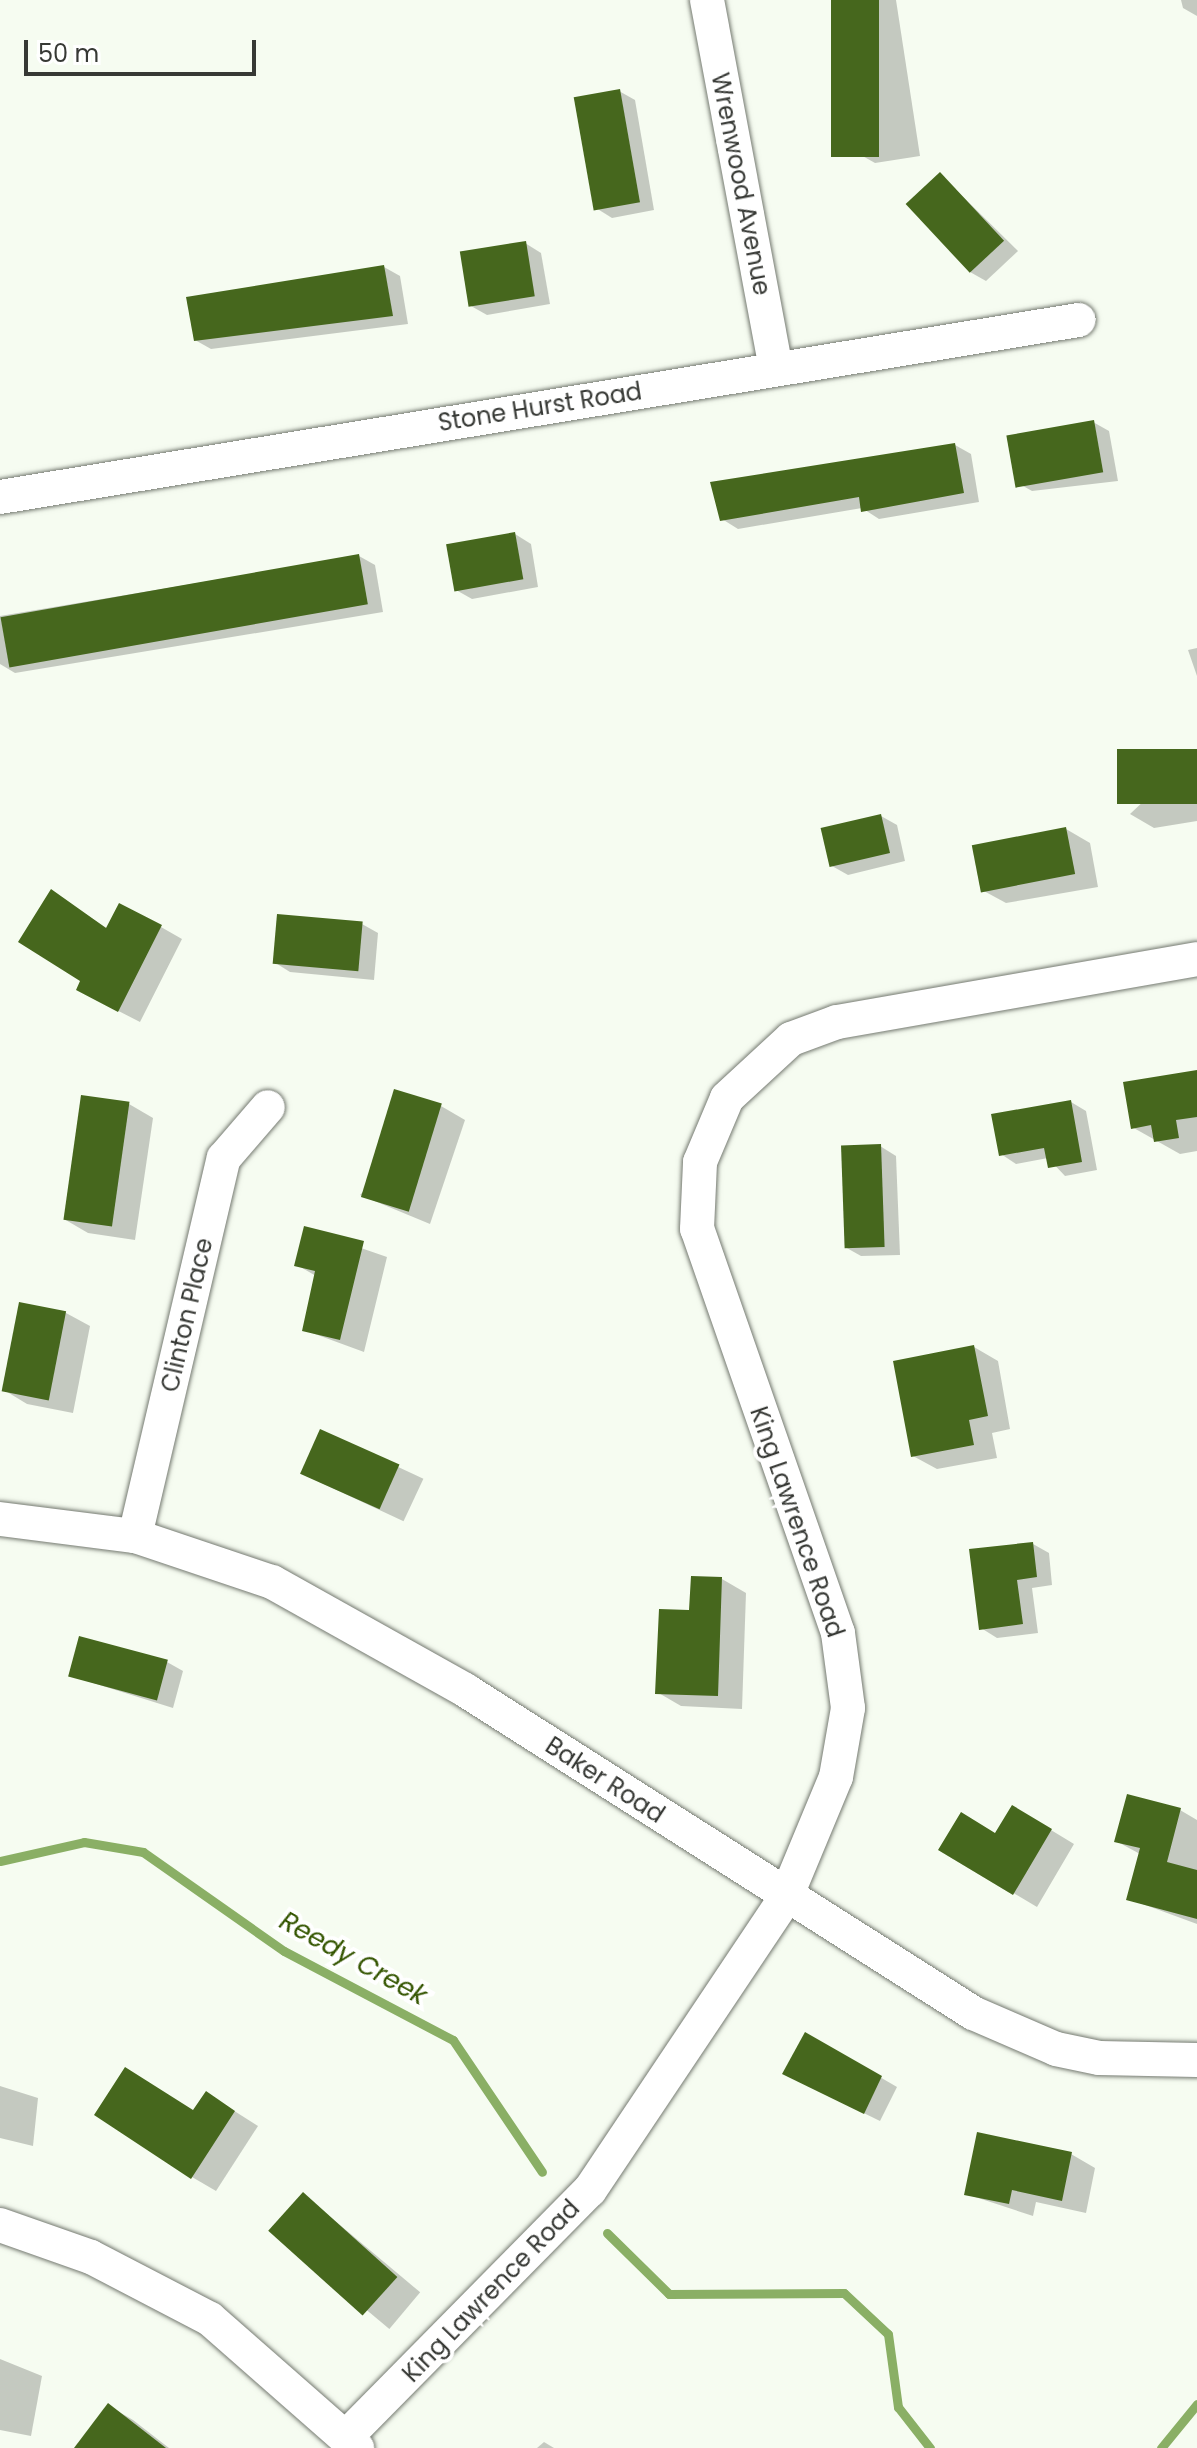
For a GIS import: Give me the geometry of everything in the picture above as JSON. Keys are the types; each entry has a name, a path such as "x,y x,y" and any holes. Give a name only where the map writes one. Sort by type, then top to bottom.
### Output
{"street":[{"name":"Wrenwood Avenue","path":"707,0 776,368"},
{"name":"Stone Hurst Road","path":"0,497 1079,320"},
{"name":"King Lawrence Road","path":"352,2442 590,2190 786,1897 836,1777 848,1708 838,1633 697,1229 698,1177 710,1129 760,1062 816,1028 1197,959"},
{"name":"Clinton Place","path":"135,1536 224,1158 268,1107"},
{"name":"Baker Road","path":"0,1519 135,1536 272,1582 370,1632 786,1897 1019,2035 1099,2058 1197,2060"},
{"path":"0,2225 166,2293 252,2349 352,2442"}],"building":[{"path":"831,0 879,0 879,157 831,157"},
{"path":"620,89 640,202 594,210 574,97"},
{"path":"940,172 1004,241 970,273 906,204"},
{"path":"526,241 535,296 469,307 460,251"},
{"path":"384,265 393,316 194,341 186,297"},
{"path":"1094,420 1103,472 1016,488 1006,435"},
{"path":"955,443 964,493 861,512 859,497 720,521 710,482"},
{"path":"515,532 523,579 454,591 446,544"},
{"path":"359,554 368,604 9,667 1,617"},
{"path":"1117,749 1197,749 1197,804 1117,804"},
{"path":"881,814 890,853 830,867 821,828"},
{"path":"1066,827 1075,874 981,892 972,845"},
{"path":"51,889 106,928 119,903 162,925 118,1012 76,990 80,981 18,942"},
{"path":"277,914 363,921 358,971 273,964"},
{"path":"1197,1070 1197,1117 1176,1120 1179,1138 1154,1142 1151,1125 1131,1129 1123,1082"},
{"path":"394,1089 442,1104 409,1212 361,1197"},
{"path":"81,1095 130,1102 112,1227 63,1220"},
{"path":"1071,1100 1082,1162 1048,1168 1044,1148 999,1156 991,1114"},
{"path":"881,1144 885,1247 845,1248 841,1145"},
{"path":"304,1226 364,1241 340,1340 302,1331 315,1271 294,1266"},
{"path":"19,1302 66,1311 49,1400 2,1391"},
{"path":"974,1345 988,1416 969,1420 974,1445 911,1457 893,1361"},
{"path":"320,1429 399,1464 380,1509 300,1474"},
{"path":"1033,1542 1037,1577 1017,1580 1023,1624 979,1630 969,1549"},
{"path":"691,1576 722,1577 718,1696 655,1694 659,1609 689,1610"},
{"path":"79,1636 168,1660 157,1700 68,1677"},
{"path":"1127,1794 1181,1808 1167,1862 1197,1870 1197,1919 1126,1900 1140,1848 1114,1842"},
{"path":"1012,1805 1052,1829 1013,1895 938,1850 961,1812 995,1833"},
{"path":"805,2032 882,2076 864,2114 782,2074"},
{"path":"125,2067 193,2110 206,2091 235,2111 191,2179 94,2115"},
{"path":"977,2132 1072,2152 1062,2201 1012,2190 1009,2204 964,2195"},
{"path":"303,2192 397,2277 363,2316 268,2231"},
{"path":"108,2403 166,2448 74,2448"}],"waterway":[{"name":"Reedy Creek","path":"0,1861 84,1842 143,1852 284,1951 453,2040 542,2172"},
{"name":"Reedy Creek","path":"607,2233 669,2294 844,2293 888,2334 898,2407 930,2448"},
{"path":"1161,2448 1197,2404"}]}
